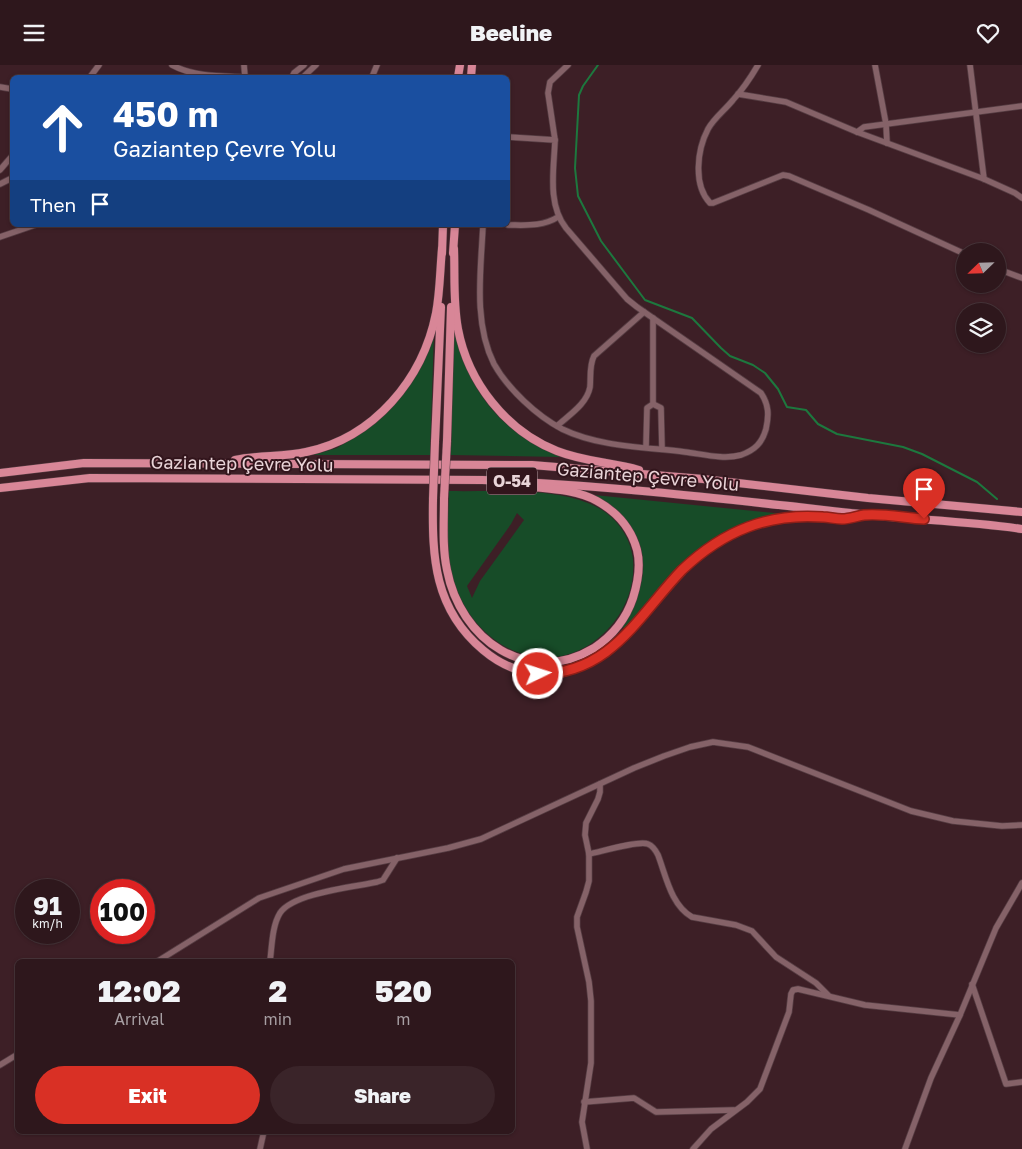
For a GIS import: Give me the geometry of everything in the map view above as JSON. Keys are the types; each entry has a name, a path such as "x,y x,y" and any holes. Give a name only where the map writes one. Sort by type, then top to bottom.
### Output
{"highway":[{"path":"442,227 442,284 433,499 434,561 441,590 455,618 476,645 489,655 514,668 538,674 555,673 586,665 606,652 632,628 688,565 711,546 738,531 761,522 790,517 842,519 865,515"},
{"path":"455,227 444,498 444,545 447,570 456,599 463,612 480,634 491,644 515,658 536,663 548,663 577,657 597,646 614,631 623,619 635,593 639,567 635,543 629,530 610,509 582,495 482,480"},
{"path":"220,463 252,456 287,455 325,447 342,440 378,416 404,387 414,371 428,340 436,313 442,249"},
{"path":"454,249 456,312 462,345 478,381 492,404 526,434 556,451 588,461 626,467 655,475"},
{"name":"Gaziantep Çevre Yolu","path":"0,473 84,463 483,463 655,475 868,498 1022,512"},
{"name":"Gaziantep Çevre Yolu","path":"0,488 90,478 482,480 534,482 658,492 865,515 983,523 1022,529"}],"street":[{"path":"172,65 179,69 205,75"},
{"path":"293,75 304,65"},
{"path":"305,75 316,65"},
{"path":"483,227 480,301 487,346 495,365 508,384 535,411 557,426 588,438 628,446 730,457 750,451 758,446 763,438 769,409 761,393 627,299 558,217 553,201 555,140 548,93 550,83 568,65"},
{"path":"758,65 738,94 707,130 699,159 698,176 705,198 710,203 783,175 789,176 870,210 956,250"},
{"path":"876,65 886,123 887,143"},
{"path":"970,65 984,179"},
{"path":"738,94 786,102 857,132 984,179 1022,198"},
{"path":"857,132 864,127 886,123 1022,106"},
{"path":"510,137 555,140"},
{"path":"0,170 10,158"},
{"path":"510,225 536,225 546,223 558,217"},
{"path":"0,237 29,227"},
{"path":"1006,272 1022,278"},
{"path":"557,426 585,400 590,388 591,364 596,353 644,312"},
{"path":"653,318 653,404"},
{"path":"646,447 648,408 653,404"},
{"path":"653,404 661,407 662,449"},
{"path":"161,959 259,898 344,869 448,848 480,839 649,762 690,747 714,742 748,747 911,811 953,821 1002,826 1022,825"},
{"path":"586,1149 582,1122 591,1063 591,1001 589,982 577,927 577,917 589,881 589,854 585,835 586,823 598,799 600,784"},
{"path":"589,854 639,843 648,844 655,849 675,900 687,914 692,917 736,925 752,931 776,957 816,983 828,995"},
{"path":"270,959 279,915 284,907 293,901 313,895 383,880 397,858"},
{"path":"905,1149 931,1078 960,1015 996,928 1022,883"},
{"path":"972,984 1006,1084 1022,1081"},
{"path":"692,1149 711,1129 754,1096 760,1089 789,1012 791,994 794,990 798,989 828,995 865,1005 960,1015"},
{"path":"0,1065 15,1055"},
{"path":"584,1102 634,1098 656,1112 734,1110"},
{"path":"260,1149 263,1134"}],"green space":[{"path":"453,331 455,331 470,376 487,403 510,426 528,439 560,457 451,455"},
{"path":"434,333 430,455 313,455 337,448 376,423 390,409 422,365"},
{"path":"449,491 538,492 572,498 588,503 605,512 624,532 633,559 633,576 630,592 614,622 593,642 571,654 547,658 524,655 503,645 483,630 467,610 452,574 448,550","holes":["517,513 524,520 480,581 472,598 467,586"]},
{"path":"594,495 784,514 735,528 703,548 675,573 625,631 614,641 625,628 621,627 634,603 641,582 642,552 638,538 621,515"}],"waterway":[{"path":"598,65 579,95 575,168 578,196 601,241 645,300 692,318 730,356 753,365 765,373 778,389 787,407 806,410 818,424 837,434 903,447 922,454 977,482 997,499"}],"route":[{"path":"538,674 561,673 586,665 596,659 622,639 670,584 694,560 711,546 748,527 761,522 803,516 842,519 865,515 924,519"}]}
